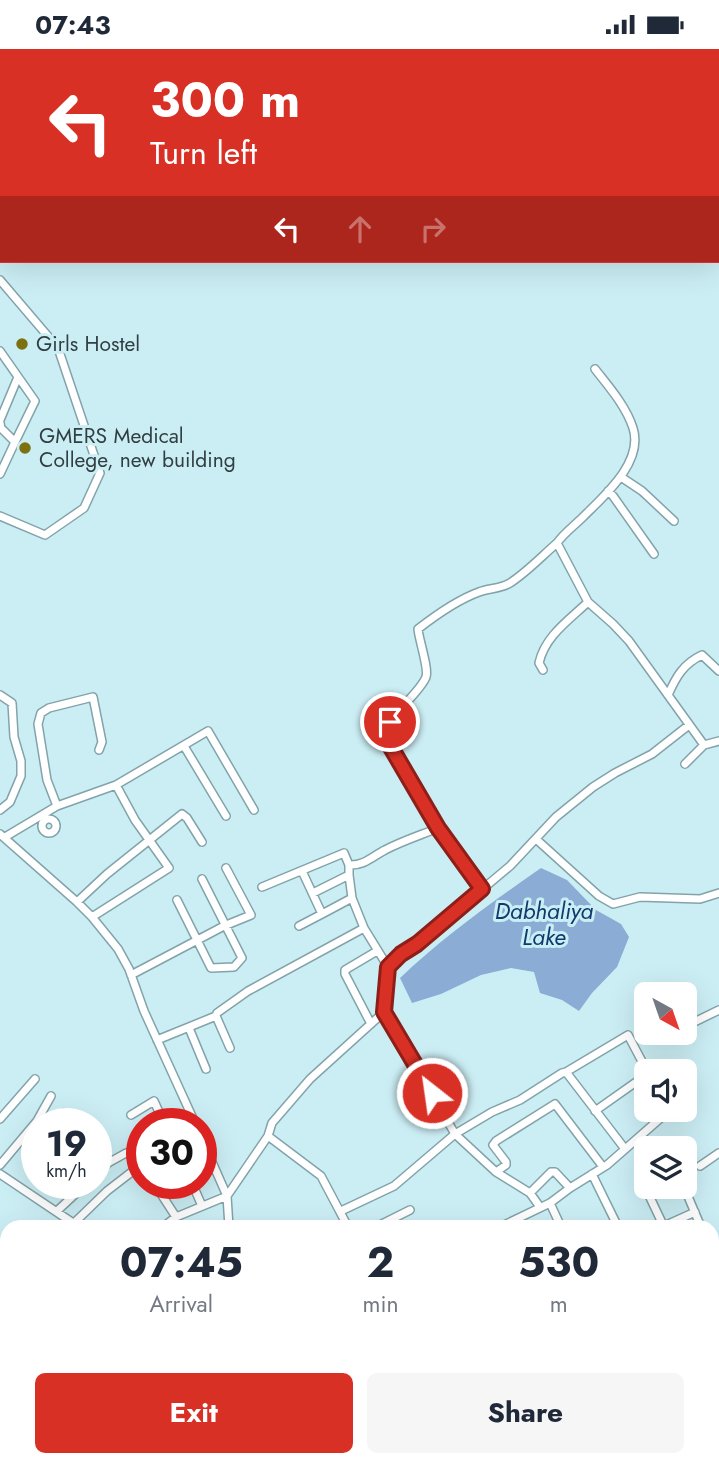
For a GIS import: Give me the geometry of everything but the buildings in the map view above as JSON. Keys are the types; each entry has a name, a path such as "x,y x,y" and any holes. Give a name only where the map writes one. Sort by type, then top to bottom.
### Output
{"street":[{"path":"0,280 58,348 100,473 84,508 45,535 0,516"},
{"path":"0,351 35,401 0,474"},
{"path":"482,889 438,828 389,744 386,728 415,694 426,676 418,629 436,615 481,590 494,590 510,583 578,523 621,477 635,448 634,429 621,403 595,369"},
{"path":"15,442 1,428 0,422 18,377"},
{"path":"621,477 642,491 674,521"},
{"path":"608,491 654,554"},
{"path":"556,544 588,602 629,641 704,745"},
{"path":"543,670 539,663 542,651 551,636 588,602"},
{"path":"668,695 679,672 695,658 702,655 719,671"},
{"path":"0,695 12,703 14,737 21,761 21,776 10,802 0,810"},
{"path":"57,806 47,780 38,724 41,713 49,708 93,697 102,742 99,750"},
{"path":"388,967 510,866 556,817 593,787 652,754 688,725"},
{"path":"188,1108 118,950 77,902 3,836 35,821 57,806 116,785 208,731 254,810"},
{"path":"685,764 704,745 719,741"},
{"path":"184,745 226,816"},
{"path":"92,917 169,868 135,820 116,785"},
{"path":"77,902 107,874 182,814 202,842"},
{"path":"349,865 367,862 385,850 438,828"},
{"path":"536,839 599,896 613,904 640,897 700,899 719,893"},
{"path":"261,887 344,853 349,865 352,898 364,928 388,967 384,1012 455,1134 496,1172 530,1193 540,1207"},
{"path":"131,975 226,925 251,915 226,868"},
{"path":"302,871 322,914"},
{"path":"313,893 349,875"},
{"path":"177,900 211,968 234,967 242,958 202,879"},
{"path":"299,926 352,898"},
{"path":"157,1040 216,1016 216,1013 248,991 364,928"},
{"path":"371,1024 345,970 377,951"},
{"path":"697,1021 719,1010"},
{"path":"172,1220 227,1196 268,1136 272,1123 310,1079 384,1012"},
{"path":"216,1016 230,1048"},
{"path":"189,1028 206,1069"},
{"path":"341,1211 394,1186 455,1134 492,1112 520,1100 628,1035 639,1059"},
{"path":"566,1072 625,1149"},
{"path":"0,1119 35,1079"},
{"path":"595,1111 634,1082"},
{"path":"0,1165 37,1121 51,1096"},
{"path":"141,1108 154,1101 157,1108"},
{"path":"496,1172 506,1164 493,1145 496,1141 555,1104 603,1167"},
{"path":"516,1220 550,1203 603,1167 656,1122"},
{"path":"268,1136 321,1175 345,1220"},
{"path":"700,1165 719,1153"},
{"path":"530,1193 551,1172 555,1172 570,1188"},
{"path":"217,1173 227,1196 229,1220"},
{"path":"0,1174 68,1220"},
{"path":"592,1174 615,1220"},
{"path":"81,1220 107,1191 126,1176"},
{"path":"57,1211 70,1199"},
{"path":"164,1199 176,1217"},
{"path":"199,1199 202,1206"},
{"path":"651,1199 661,1220"},
{"path":"689,1199 698,1220"},
{"path":"550,1203 558,1220"},
{"path":"390,1220 410,1210"},
{"path":"678,1220 695,1212"}],"water":[{"name":"Dabhaliya Lake","path":"541,868 567,880 596,910 621,924 629,937 617,967 579,1011 562,1000 540,993 534,972 511,968 481,975 441,994 412,1003 400,978 451,934"}],"place":[{"name":"Girls Hostel","path":"22,344"},
{"name":"GMERS Medical College, new building","path":"25,448"}],"route":[{"path":"390,722 386,728 389,744 438,828 482,889 388,967 384,1012 432,1093"}]}
